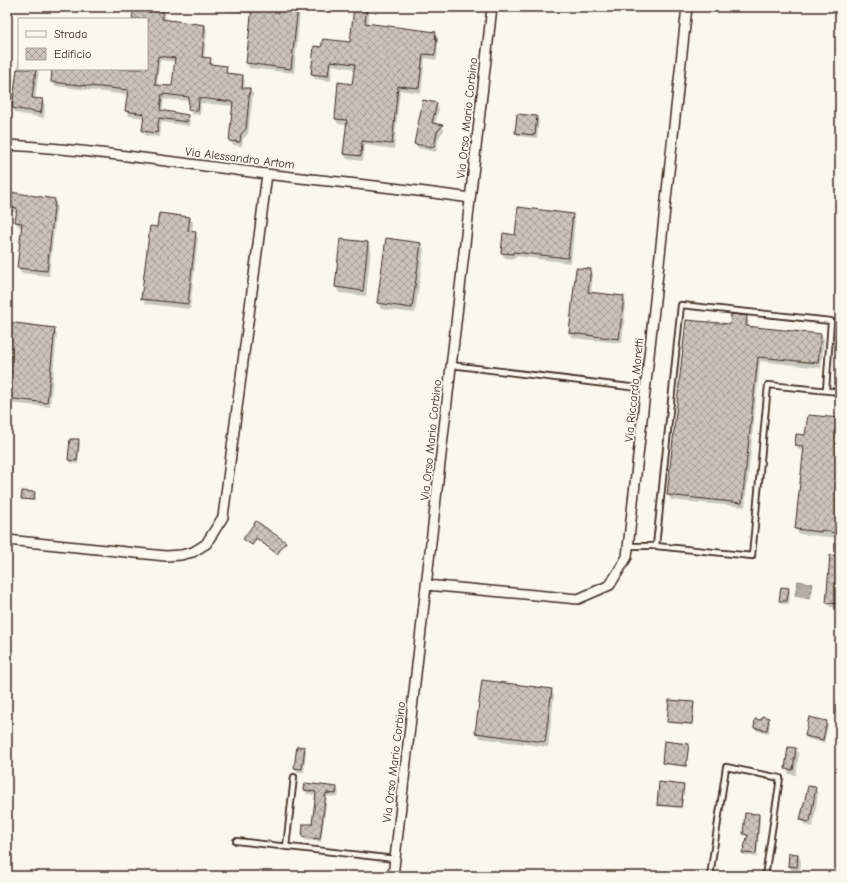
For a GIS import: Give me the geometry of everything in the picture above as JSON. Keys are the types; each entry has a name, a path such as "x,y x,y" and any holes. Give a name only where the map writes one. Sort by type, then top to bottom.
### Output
{"street":[{"name":"Via Orso Mario Corbino","path":"393,876 492,7"},
{"name":"Via Riccardo Moretti","path":"426,585 578,600 610,585 627,557 687,7"},
{"name":"Via Alessandro Artom","path":"7,145 72,149 267,174 397,187 470,198"},
{"path":"7,540 166,556 194,552 206,544 223,517 267,174"}],"lane":[{"path":"656,546 681,305 831,321 826,390"},
{"path":"451,365 646,389"},
{"path":"628,546 656,546 752,556 768,385 840,392"},
{"path":"710,876 726,767 780,778 765,876"},
{"path":"286,847 294,777"},
{"path":"236,841 395,859"}],"water":[{"path":"798,581 813,584 810,599 795,596"}],"building":[{"path":"134,7 163,7 162,19 205,25 202,57 211,58 210,64 227,66 226,73 243,75 242,88 250,88 246,129 241,134 240,142 229,141 233,102 199,98 198,111 188,110 189,97 162,94 160,110 188,115 187,122 159,118 157,133 142,131 144,114 125,111 128,90 51,82 52,70 148,70 148,18 132,18","holes":["158,56 175,58 172,86 155,85"]},
{"path":"252,7 298,7 291,69 246,63"},
{"path":"354,7 367,7 365,23 436,32 435,39 437,39 435,55 423,54 419,88 398,86 392,144 362,141 361,156 343,154 347,120 335,119 338,82 352,84 355,64 330,61 328,76 311,74 314,46 321,47 323,39 350,42"},
{"path":"17,69 36,70 32,98 43,99 41,113 12,108"},
{"path":"423,100 437,103 432,123 443,125 437,132 434,147 414,144"},
{"path":"517,114 537,116 535,135 515,133"},
{"path":"10,192 55,199 47,271 17,268 22,223 15,222 17,208 8,207"},
{"path":"518,207 573,214 568,258 513,252 513,254 501,253 503,233 515,235"},
{"path":"159,213 190,217 188,231 196,232 188,304 141,299 150,226 157,227"},
{"path":"386,238 421,243 412,308 377,303"},
{"path":"340,239 368,242 363,291 335,287"},
{"path":"576,268 591,269 588,292 624,296 619,339 569,333"},
{"path":"731,314 747,316 746,326 821,334 818,363 758,357 742,503 667,495 686,320 730,324"},
{"path":"7,322 55,328 47,403 7,398"},
{"path":"808,415 840,418 840,534 821,530 821,532 795,529 804,446 795,445 796,434 805,435"},
{"path":"70,439 79,439 77,461 68,460"},
{"path":"22,491 35,492 34,500 21,499"},
{"path":"256,521 286,542 277,554 256,538 252,545 243,539"},
{"path":"830,555 840,556 840,604 826,603"},
{"path":"781,587 789,588 787,601 779,601"},
{"path":"482,680 552,689 545,742 475,733"},
{"path":"669,700 694,702 692,724 667,722"},
{"path":"762,716 769,718 767,730 754,728 755,719 761,720"},
{"path":"809,717 827,721 823,740 805,736"},
{"path":"664,741 689,744 686,766 662,763"},
{"path":"297,746 305,747 302,769 294,768"},
{"path":"788,747 796,748 793,770 785,769"},
{"path":"659,782 684,785 681,807 657,805"},
{"path":"305,783 337,787 336,794 326,793 320,839 302,837 303,824 312,824 316,792 304,790"},
{"path":"808,786 816,787 810,822 800,820"},
{"path":"745,813 759,814 756,854 742,853 748,835 743,834"},
{"path":"789,853 798,854 797,867 788,866"}]}
